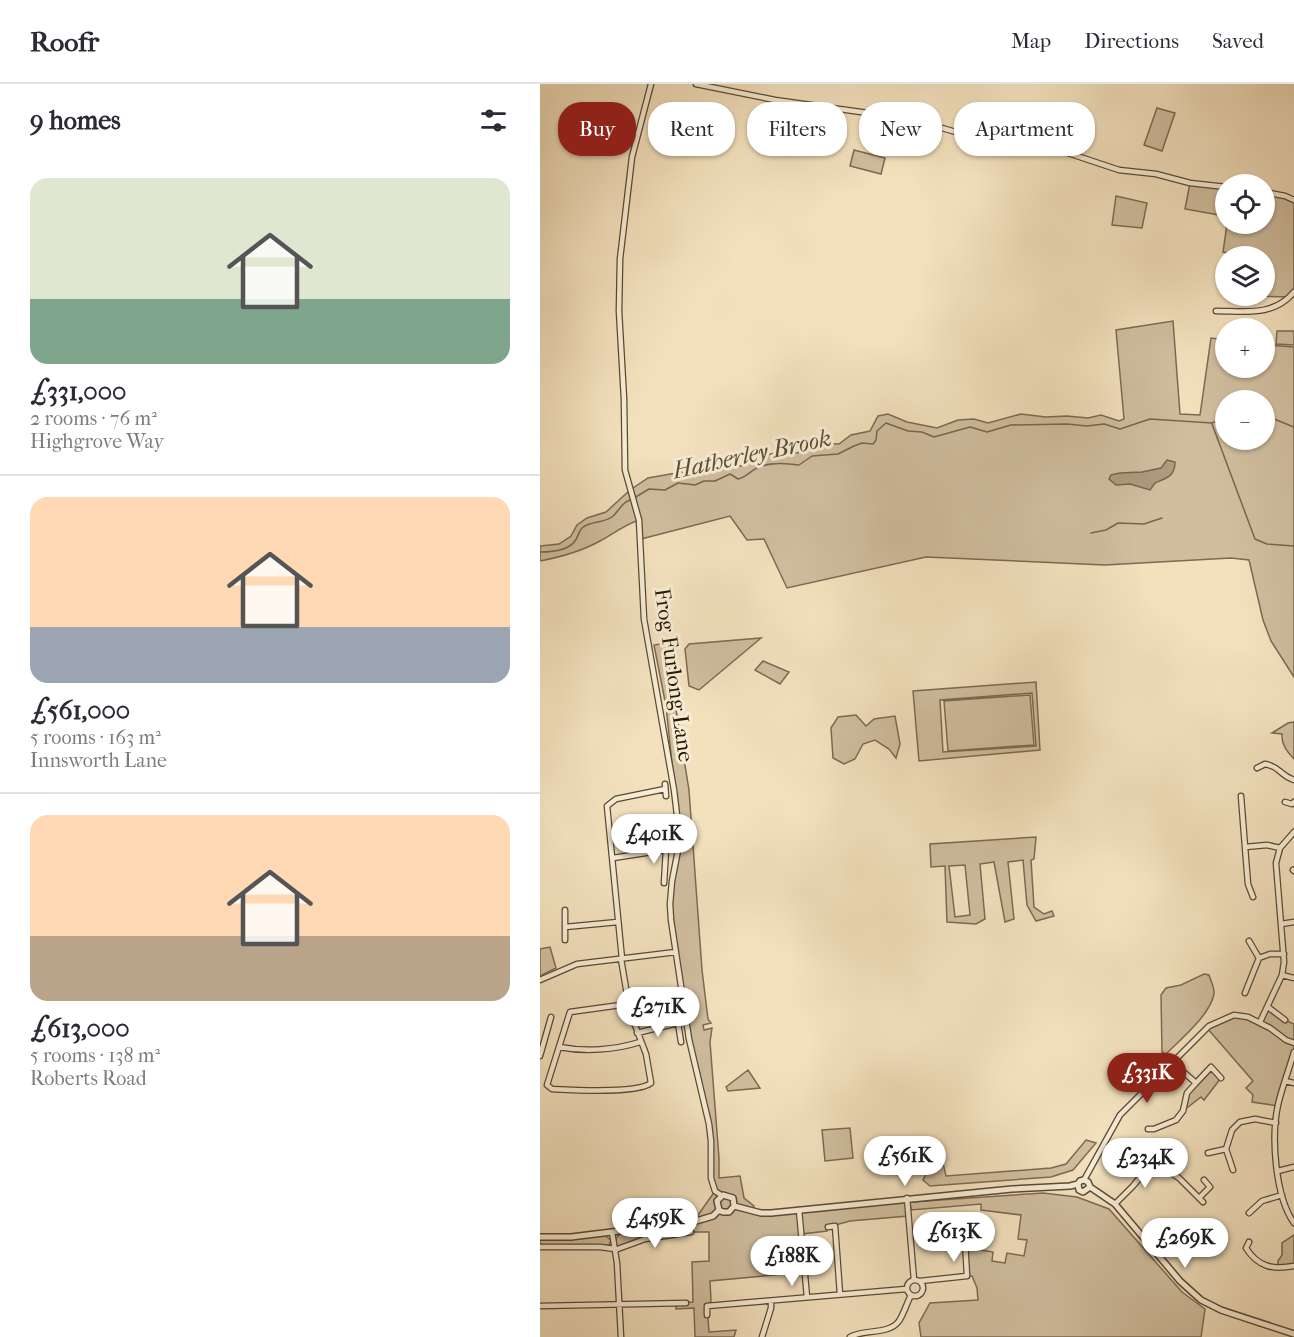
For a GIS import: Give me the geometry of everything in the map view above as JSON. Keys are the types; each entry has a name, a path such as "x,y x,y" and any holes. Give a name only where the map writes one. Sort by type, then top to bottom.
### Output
{"street":[{"name":"Frog Furlong Lane","path":"651,84 632,157 620,259 619,311 625,470 635,504 641,539 648,645 674,790 680,840 670,904 676,952 689,1039 709,1124 711,1178 716,1191 721,1196"},
{"path":"696,84 775,100 911,119 973,137 1062,151 1119,170 1156,174 1190,183 1215,186"},
{"path":"1275,194 1294,200"},
{"path":"1216,311 1267,311 1294,292"},
{"path":"1257,768 1264,762 1275,766 1284,776 1293,778"},
{"path":"628,1004 570,1012 547,1085 552,1089 605,1090 650,1085 646,1054 628,1004 621,959 607,806 616,799 665,787 666,796"},
{"path":"1241,796 1248,884 1253,897"},
{"path":"1285,802 1293,804"},
{"path":"1241,803 1248,803"},
{"path":"1260,1022 1282,975 1284,954 1276,863 1280,848 1294,832"},
{"path":"1245,847 1267,845 1280,848"},
{"path":"613,858 669,849 664,883"},
{"path":"1245,894 1250,890"},
{"path":"565,910 565,940"},
{"path":"565,927 618,921"},
{"path":"1281,924 1294,922"},
{"path":"1245,993 1251,988 1259,958 1249,941"},
{"path":"540,980 577,964 676,952"},
{"path":"1259,958 1270,954 1284,954"},
{"path":"1282,975 1294,978"},
{"path":"1268,1007 1285,1020"},
{"path":"676,1010 681,1042"},
{"path":"734,1206 760,1213 1078,1184 1084,1180 1120,1115 1209,1026 1234,1015 1248,1017 1294,1043"},
{"path":"540,1056 551,1017"},
{"path":"637,1033 678,1023"},
{"path":"559,1047 576,1050 640,1042"},
{"path":"1294,1052 1276,1122 1278,1171 1282,1195 1294,1223"},
{"path":"1172,1062 1196,1083"},
{"path":"1206,1063 1221,1078"},
{"path":"1154,1136 1151,1129 1176,1120 1183,1111 1187,1093 1211,1067"},
{"path":"1285,1080 1294,1083"},
{"path":"1233,1170 1226,1149 1232,1130 1240,1122 1255,1119 1276,1122"},
{"path":"1208,1153 1226,1149"},
{"path":"1115,1204 1155,1159 1202,1200 1210,1187 1204,1180"},
{"path":"1230,1162 1238,1161"},
{"path":"1278,1171 1294,1167"},
{"path":"1084,1180 1090,1187 1115,1204 1180,1281 1201,1300 1221,1310 1292,1334"},
{"path":"1078,1184 1079,1190 1083,1192 1090,1187"},
{"path":"1249,1214 1260,1200 1282,1195"},
{"path":"719,1210 717,1201 721,1196 731,1197 734,1206"},
{"path":"907,1198 914,1280"},
{"path":"719,1210 729,1212 734,1206"},
{"path":"540,1237 571,1237 703,1220 713,1216 719,1210"},
{"path":"799,1210 807,1297"},
{"path":"906,1289 908,1283 914,1280 967,1276 964,1224"},
{"path":"828,1227 835,1227 840,1294"},
{"path":"612,1232 620,1304 621,1337"},
{"path":"540,1247 615,1249 645,1239 691,1233"},
{"path":"1246,1248 1249,1242"},
{"path":"1239,1248 1246,1248"},
{"path":"1246,1248 1253,1259 1268,1267 1278,1269 1294,1266"},
{"path":"1278,1261 1278,1269"},
{"path":"906,1289 911,1295 916,1296 921,1293 923,1287 920,1281"},
{"path":"707,1315 704,1306 906,1289"},
{"path":"850,1337 862,1332 892,1328 898,1322 911,1295"},
{"path":"676,1296 676,1303"},
{"path":"762,1337 771,1308 771,1300"},
{"path":"540,1306 686,1303"}],"shaded area":[{"path":"1157,108 1175,113 1162,151 1144,145"},
{"path":"854,150 859,151 859,156 885,158 881,174 850,166"},
{"path":"1190,183 1215,186 1215,214 1185,209"},
{"path":"1275,195 1294,200 1294,292 1290,297 1275,297 1275,246 1224,246 1226,234 1275,234"},
{"path":"1116,196 1147,203 1142,228 1112,225"},
{"path":"1173,321 1180,414 1200,415 1211,338 1215,339 1215,378 1275,378 1275,346 1294,347 1294,677 1271,641 1263,620 1249,560 1231,558 1105,565 926,557 787,588 764,539 747,540 730,516 641,539 639,520 586,548 540,561 540,546 559,544 571,536 577,525 587,518 606,512 630,490 648,478 682,472 693,473 728,464 741,466 759,456 797,453 817,443 839,444 851,435 870,431 878,416 888,414 907,422 937,428 958,420 974,419 988,423 1021,414 1088,418 1101,415 1119,421 1124,419 1116,330"},
{"path":"1277,331 1294,331 1294,345 1276,344"},
{"path":"1167,460 1175,462 1173,471 1169,476 1155,483 1150,490 1130,484 1116,485 1109,479 1111,475 1120,473 1161,468"},
{"path":"761,638 699,690 689,686 685,649 689,644"},
{"path":"660,644 666,647 689,790 702,970 708,1019 711,1023 703,1025 704,1030 712,1028 710,1042 719,1178 740,1176 744,1198 754,1206 752,1211 760,1213 907,1198 908,1216 850,1221 828,1227 827,1231 802,1234 805,1272 710,1281 711,1301 707,1306 709,1332 736,1330 734,1337 695,1337 694,1308 676,1309 676,1303 693,1302 692,1262 709,1261 709,1232 691,1232 690,1230 665,1233 638,1238 638,1240 618,1247 616,1241 621,1233 694,1225 693,1222 715,1191 711,1178 711,1142 689,1039 670,904 680,840 666,706 654,645"},
{"path":"763,661 789,672 780,684 755,670"},
{"path":"1036,682 1040,750 919,761 913,691","holes":["1032,693 1036,746 943,752 940,700"]},
{"path":"1030,695 1034,745 948,751 944,701"},
{"path":"856,715 866,726 874,719 895,716 900,744 896,758 889,749 875,740 863,744 855,759 844,764 833,758 831,728 838,717"},
{"path":"1294,722 1294,759 1285,748 1282,734 1272,733"},
{"path":"1036,837 1034,859 1031,860 1034,907 1044,914 1052,911 1054,916 1036,921 1027,905 1023,860 1008,862 1014,919 1005,922 994,862 980,864 985,919 976,924 947,922 945,866 931,867 930,844","holes":["965,865 970,915 955,917 949,866"]},
{"path":"550,947 556,968 540,976 540,949"},
{"path":"1204,974 1209,975 1214,994 1207,1010 1166,1054 1162,1052 1161,995 1166,988 1181,985"},
{"path":"1268,1007 1294,1024 1294,1052 1278,1106 1252,1102 1253,1095 1246,1088 1253,1081 1207,1028 1234,1015 1260,1022"},
{"path":"1211,1067 1221,1078 1204,1100 1201,1097 1183,1111 1187,1093"},
{"path":"748,1070 760,1088 728,1091 726,1087"},
{"path":"850,1128 853,1158 825,1161 822,1130"},
{"path":"1086,1140 1096,1143 1073,1170 1051,1177 930,1186 923,1180 935,1156 941,1155 946,1176 1051,1168 1066,1164"},
{"path":"1043,1193 1077,1197 1109,1209 1182,1292 1205,1309 1201,1337 921,1337 919,1323 930,1303 978,1300 977,1288 972,1276 967,1276 963,1227 978,1230 975,1249 993,1252 992,1261 1005,1263 1007,1253 1024,1256 1027,1240 1018,1239 1021,1215 981,1210 981,1204 911,1210 910,1202"},
{"path":"604,1235 611,1240 609,1245 540,1247 540,1239"},
{"path":"1294,1235 1294,1266 1278,1269 1278,1261 1282,1255 1282,1243"}],"waterway":[{"name":"Hatherley Brook","path":"634,498 649,489 665,490 678,483 695,485 704,481 715,481 730,474 738,479 764,465 779,463 799,465 812,456 838,454 862,443 873,444 877,431 886,423 934,437 970,427 987,432 1011,425 1087,426 1104,424 1120,429 1150,419 1215,422"},
{"name":"Hatherley Brook","path":"1275,419 1294,427"},
{"path":"1212,424 1255,539 1267,544 1294,546"},
{"name":"Hatherley Brook","path":"540,552 568,547 575,541 582,528 606,520 630,500"},
{"path":"1091,533 1106,530 1118,523 1144,524 1162,518"}]}
